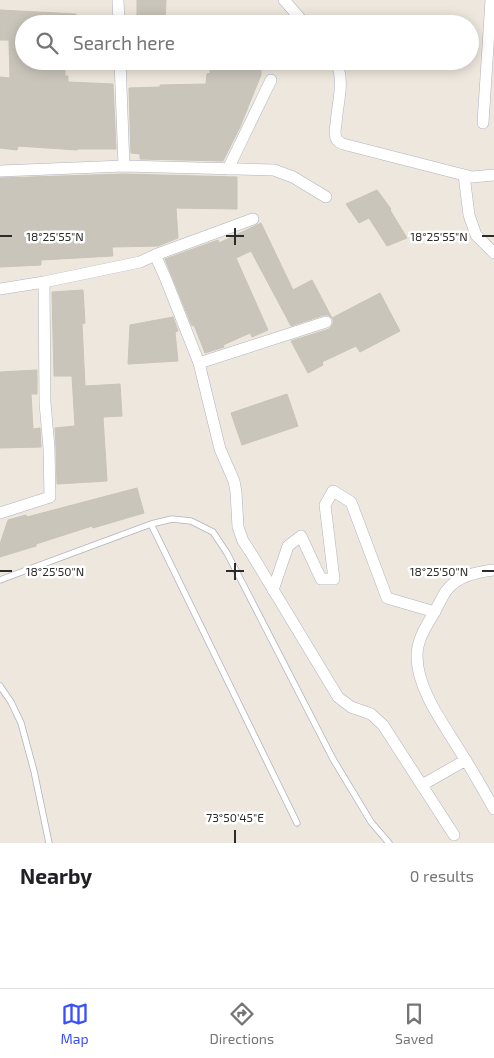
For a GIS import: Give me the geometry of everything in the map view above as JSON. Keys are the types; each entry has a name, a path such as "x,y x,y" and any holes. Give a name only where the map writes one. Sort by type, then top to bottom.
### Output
{"street":[{"path":"118,0 119,15"},
{"path":"284,0 297,15"},
{"path":"483,123 491,0"},
{"path":"120,70 124,166"},
{"path":"339,70 341,83 335,133 337,140 356,148 472,178 494,175"},
{"path":"228,169 271,80"},
{"path":"0,171 124,166 274,170 293,178 326,197"},
{"path":"464,175 469,215 476,235 494,253"},
{"path":"0,289 140,262 253,219"},
{"path":"155,255 199,364 220,449 236,492 238,527 242,541 338,697 351,707 371,714 383,725 454,834"},
{"path":"0,513 50,497 44,282"},
{"path":"199,364 326,322"},
{"path":"273,590 288,546 302,536 321,579 334,579 325,505 333,491 350,502 387,598 434,612"},
{"path":"494,570 482,571 461,578 447,590 420,639 417,656 418,670 428,699 494,809"},
{"path":"422,785 466,760"}],"lane":[{"path":"0,580 151,524 172,519 191,521 213,532 227,553 333,759 371,822 389,843"},
{"path":"151,524 297,823"},
{"path":"0,686 11,702 21,723 34,771 49,843"}],"building":[{"path":"137,0 166,0 165,15 137,15"},
{"path":"0,10 76,14 15,15 15,70 65,70 68,82 113,84 116,149 77,150 18,146 17,150 0,148 0,77 10,78 9,40 0,40"},
{"path":"210,70 261,70 261,75 240,127 223,161 140,159 140,154 131,153 129,88 206,84 207,74 210,73"},
{"path":"124,174 237,177 237,209 176,208 178,238 158,246 112,247 113,256 41,260 41,265 0,267 0,178"},
{"path":"377,190 391,209 407,238 387,246 369,218 359,223 346,204"},
{"path":"261,223 293,290 312,280 332,318 380,293 400,331 360,352 356,346 322,362 323,365 308,373 291,341 329,329 333,324 333,319 328,315 324,315 291,326 251,251 236,258 268,330 252,337 250,333 223,345 224,347 205,353 165,259 218,240 219,243"},
{"path":"83,290 85,323 82,324 85,386 120,384 122,416 103,417 107,481 57,484 55,428 75,426 72,376 54,376 52,292"},
{"path":"173,317 178,331 175,332 178,361 128,364 130,325"},
{"path":"37,370 37,394 31,394 33,429 40,428 41,447 0,448 0,372"},
{"path":"287,394 298,426 242,445 231,413"},
{"path":"137,488 144,513 93,528 92,526 0,557 0,544 8,520 26,515 27,517"}]}
